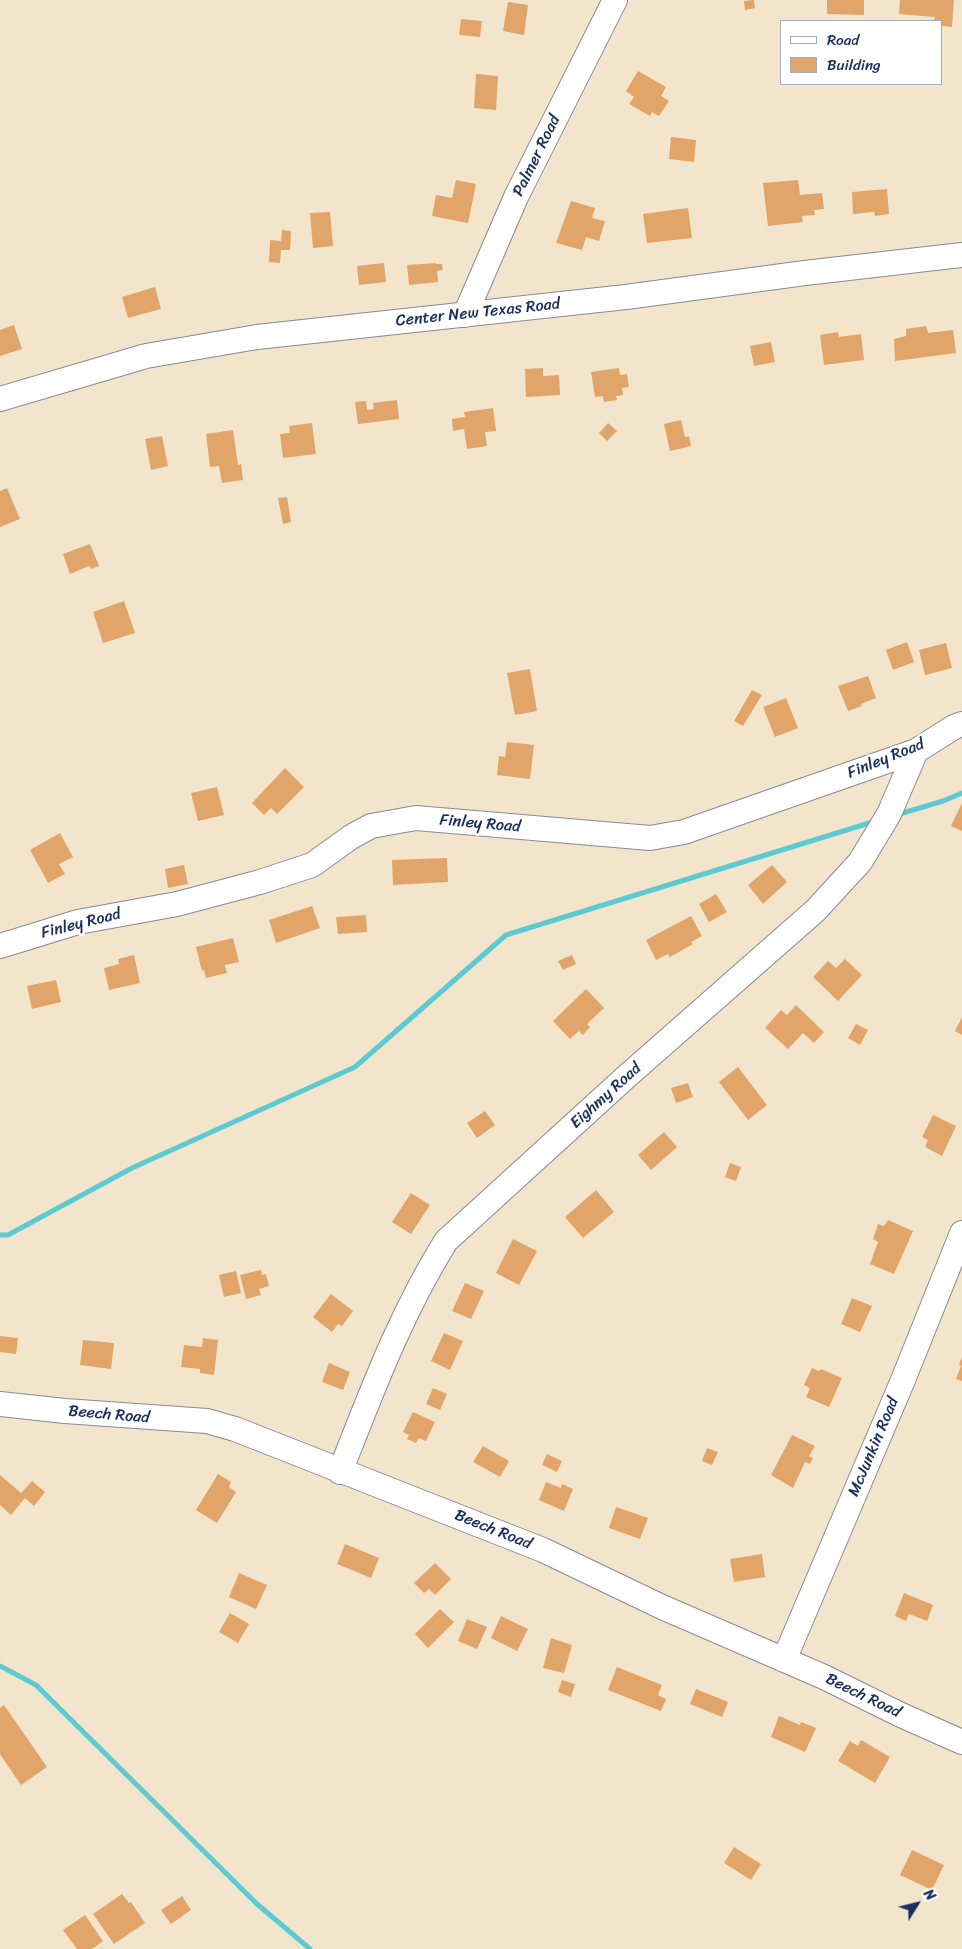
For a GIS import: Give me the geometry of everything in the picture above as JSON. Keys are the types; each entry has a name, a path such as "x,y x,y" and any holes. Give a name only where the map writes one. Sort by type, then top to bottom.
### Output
{"street":[{"name":"Palmer Road","path":"465,315 516,197 615,0"},
{"name":"Center New Texas Road","path":"0,399 146,356 257,337 626,297 805,273 962,255"},
{"name":"Finley Road","path":"0,946 78,922 177,904 260,882 312,865 351,837 371,826 416,818 650,838 684,832 715,823 916,751 962,724"},
{"name":"Eighmy Road","path":"340,1472 374,1383 398,1328 425,1275 446,1241 626,1076 816,910 860,862 889,814 916,751"},
{"name":"McJunkin Road","path":"784,1660 836,1533 903,1380 962,1233"},
{"name":"Beech Road","path":"0,1404 207,1422 235,1429 340,1472 543,1550 662,1607 824,1677 901,1716 962,1742"}],"building":[{"path":"754,0 755,8 745,10 744,1"},
{"path":"827,0 864,0 864,15 827,14"},
{"path":"900,0 954,0 952,27 942,26 942,20 934,20 935,17 899,14"},
{"path":"508,2 528,5 524,35 503,31"},
{"path":"461,19 482,21 480,37 459,35"},
{"path":"638,71 666,87 661,96 669,101 659,116 652,112 650,116 629,104 634,97 626,91"},
{"path":"476,74 498,76 496,110 474,108"},
{"path":"671,137 696,140 694,162 669,159"},
{"path":"456,180 476,184 468,223 432,216 436,195 452,198"},
{"path":"798,180 800,195 822,193 824,209 814,210 815,215 802,216 803,222 768,226 763,183"},
{"path":"887,189 889,214 875,216 874,212 853,214 852,192"},
{"path":"571,201 595,208 592,218 605,221 599,241 586,237 582,250 556,243"},
{"path":"688,208 692,238 647,243 643,214"},
{"path":"330,212 333,246 313,248 310,213"},
{"path":"282,230 291,231 290,250 281,250 280,263 269,262 270,240 281,241"},
{"path":"384,263 386,282 359,285 357,266"},
{"path":"442,264 443,270 437,271 438,282 409,285 407,265"},
{"path":"155,287 161,309 128,318 122,297"},
{"path":"14,325 22,349 0,356 0,330"},
{"path":"926,326 928,333 953,330 956,353 895,361 894,339 906,336 906,329"},
{"path":"838,332 839,337 861,334 864,360 824,365 820,335"},
{"path":"771,342 775,362 754,366 750,346"},
{"path":"543,368 543,376 559,375 560,395 526,397 525,369"},
{"path":"619,368 620,375 627,374 629,387 622,388 623,395 616,396 617,400 604,402 603,396 595,397 591,372"},
{"path":"397,400 399,419 358,424 355,402 366,401 367,410 374,409 373,403"},
{"path":"493,408 496,431 485,432 487,446 467,449 464,429 453,431 452,419 465,417 464,412"},
{"path":"681,420 685,437 689,436 691,446 670,451 664,424"},
{"path":"312,423 316,454 283,458 280,434 290,433 289,426"},
{"path":"608,423 617,431 607,441 599,433"},
{"path":"233,430 238,465 241,464 243,480 222,483 219,466 210,467 206,434"},
{"path":"162,436 168,466 151,470 145,439"},
{"path":"7,488 20,519 0,527 0,491"},
{"path":"287,497 291,522 283,524 278,498"},
{"path":"90,544 99,566 91,569 89,566 70,574 63,554"},
{"path":"124,601 135,633 103,643 93,612"},
{"path":"907,642 914,662 893,670 886,650"},
{"path":"946,643 952,668 925,675 919,650"},
{"path":"530,669 537,711 515,715 507,673"},
{"path":"868,676 876,698 848,711 838,686"},
{"path":"752,690 762,695 743,726 734,721"},
{"path":"786,698 798,728 775,737 763,707"},
{"path":"507,742 534,745 530,779 497,775 499,756 505,757"},
{"path":"285,768 304,787 277,814 271,808 264,815 252,803"},
{"path":"217,787 224,815 198,821 191,793"},
{"path":"962,803 962,831 951,826"},
{"path":"60,833 73,857 59,864 65,874 48,883 30,850"},
{"path":"447,858 448,882 393,885 392,860"},
{"path":"184,865 188,884 168,888 165,869"},
{"path":"772,865 787,882 763,904 748,885"},
{"path":"716,894 727,912 709,922 699,904"},
{"path":"312,906 320,928 276,943 269,920"},
{"path":"366,915 367,932 338,934 336,917"},
{"path":"691,916 702,936 691,942 693,944 670,957 668,954 656,960 646,940"},
{"path":"233,938 239,962 225,965 227,973 206,978 204,970 202,971 196,947"},
{"path":"134,955 140,983 109,990 104,968 119,964 118,959"},
{"path":"572,955 576,964 563,970 558,961"},
{"path":"845,959 862,975 838,1001 813,977 828,961 836,968"},
{"path":"56,980 61,1002 32,1009 27,986"},
{"path":"586,989 604,1008 587,1024 590,1027 583,1035 579,1031 570,1039 553,1021"},
{"path":"796,1005 824,1032 814,1043 803,1033 788,1049 765,1028 781,1010 787,1015"},
{"path":"962,1017 962,1035 955,1031"},
{"path":"856,1024 868,1030 860,1045 848,1038"},
{"path":"738,1067 767,1105 748,1120 719,1082"},
{"path":"688,1083 693,1097 676,1103 671,1088"},
{"path":"485,1111 495,1125 477,1138 467,1123"},
{"path":"933,1115 956,1126 942,1156 925,1147 928,1140 922,1137"},
{"path":"664,1132 677,1147 651,1170 638,1155"},
{"path":"730,1163 741,1167 736,1181 725,1177"},
{"path":"596,1190 614,1212 583,1238 565,1217"},
{"path":"411,1193 430,1205 411,1234 392,1222"},
{"path":"888,1220 913,1231 894,1274 870,1264 878,1242 873,1239 878,1224 884,1226"},
{"path":"513,1239 537,1251 519,1285 496,1273"},
{"path":"261,1270 262,1275 266,1274 269,1286 259,1289 261,1295 246,1299 240,1275"},
{"path":"236,1271 241,1293 224,1297 219,1275"},
{"path":"465,1283 484,1291 471,1319 452,1311"},
{"path":"331,1294 353,1311 342,1326 338,1324 332,1332 313,1317"},
{"path":"852,1298 872,1306 860,1332 841,1324"},
{"path":"444,1333 463,1341 450,1370 431,1361"},
{"path":"0,1336 18,1338 16,1354 0,1352"},
{"path":"203,1338 218,1340 214,1375 200,1373 200,1369 181,1367 184,1345 202,1347"},
{"path":"83,1340 114,1343 111,1369 80,1365"},
{"path":"962,1357 962,1381 956,1379"},
{"path":"329,1363 350,1372 343,1390 322,1382"},
{"path":"812,1368 819,1371 821,1369 842,1378 829,1407 806,1397 810,1388 804,1385"},
{"path":"433,1388 447,1394 440,1410 426,1404"},
{"path":"413,1412 435,1422 426,1441 419,1438 416,1443 407,1439 409,1435 403,1432"},
{"path":"792,1435 815,1446 809,1456 813,1458 810,1464 805,1462 793,1488 771,1475"},
{"path":"483,1446 509,1461 500,1477 473,1462"},
{"path":"707,1448 718,1452 712,1465 702,1461"},
{"path":"547,1454 562,1461 557,1472 542,1465"},
{"path":"218,1474 231,1482 229,1487 236,1492 217,1523 196,1510"},
{"path":"0,1475 21,1493 32,1481 45,1492 34,1506 25,1498 11,1515 0,1505"},
{"path":"546,1482 561,1488 562,1484 573,1489 564,1511 539,1500"},
{"path":"616,1507 648,1518 640,1539 609,1528"},
{"path":"345,1544 379,1558 371,1578 337,1564"},
{"path":"762,1554 765,1577 734,1582 730,1559"},
{"path":"435,1563 451,1579 435,1595 429,1589 424,1593 414,1583"},
{"path":"239,1573 267,1585 256,1609 229,1597"},
{"path":"904,1593 933,1605 927,1621 909,1614 906,1621 895,1616"},
{"path":"440,1609 454,1622 428,1648 415,1634"},
{"path":"230,1613 249,1624 238,1643 219,1632"},
{"path":"501,1616 528,1629 517,1651 491,1638"},
{"path":"467,1619 487,1627 477,1649 458,1641"},
{"path":"551,1638 572,1645 564,1673 543,1668"},
{"path":"617,1667 662,1685 658,1695 666,1699 661,1711 608,1690"},
{"path":"562,1680 575,1684 571,1697 558,1692"},
{"path":"696,1689 728,1702 722,1717 690,1704"},
{"path":"4,1705 47,1767 21,1785 0,1754 0,1708"},
{"path":"779,1716 800,1725 801,1722 816,1728 805,1752 771,1737"},
{"path":"861,1740 890,1757 875,1783 838,1761 850,1741 858,1746"},
{"path":"734,1847 761,1864 751,1880 724,1863"},
{"path":"912,1850 944,1865 932,1890 900,1875"},
{"path":"122,1894 129,1903 131,1902 145,1923 114,1944 93,1914"},
{"path":"182,1896 191,1910 171,1924 161,1910"},
{"path":"85,1915 103,1941 92,1949 77,1949 63,1930"}],"waterway":[{"path":"896,815 943,801 962,793"},
{"path":"0,1235 8,1235 132,1168 355,1067 506,935 876,821"},
{"path":"0,1666 36,1685 257,1904 310,1949"}]}
